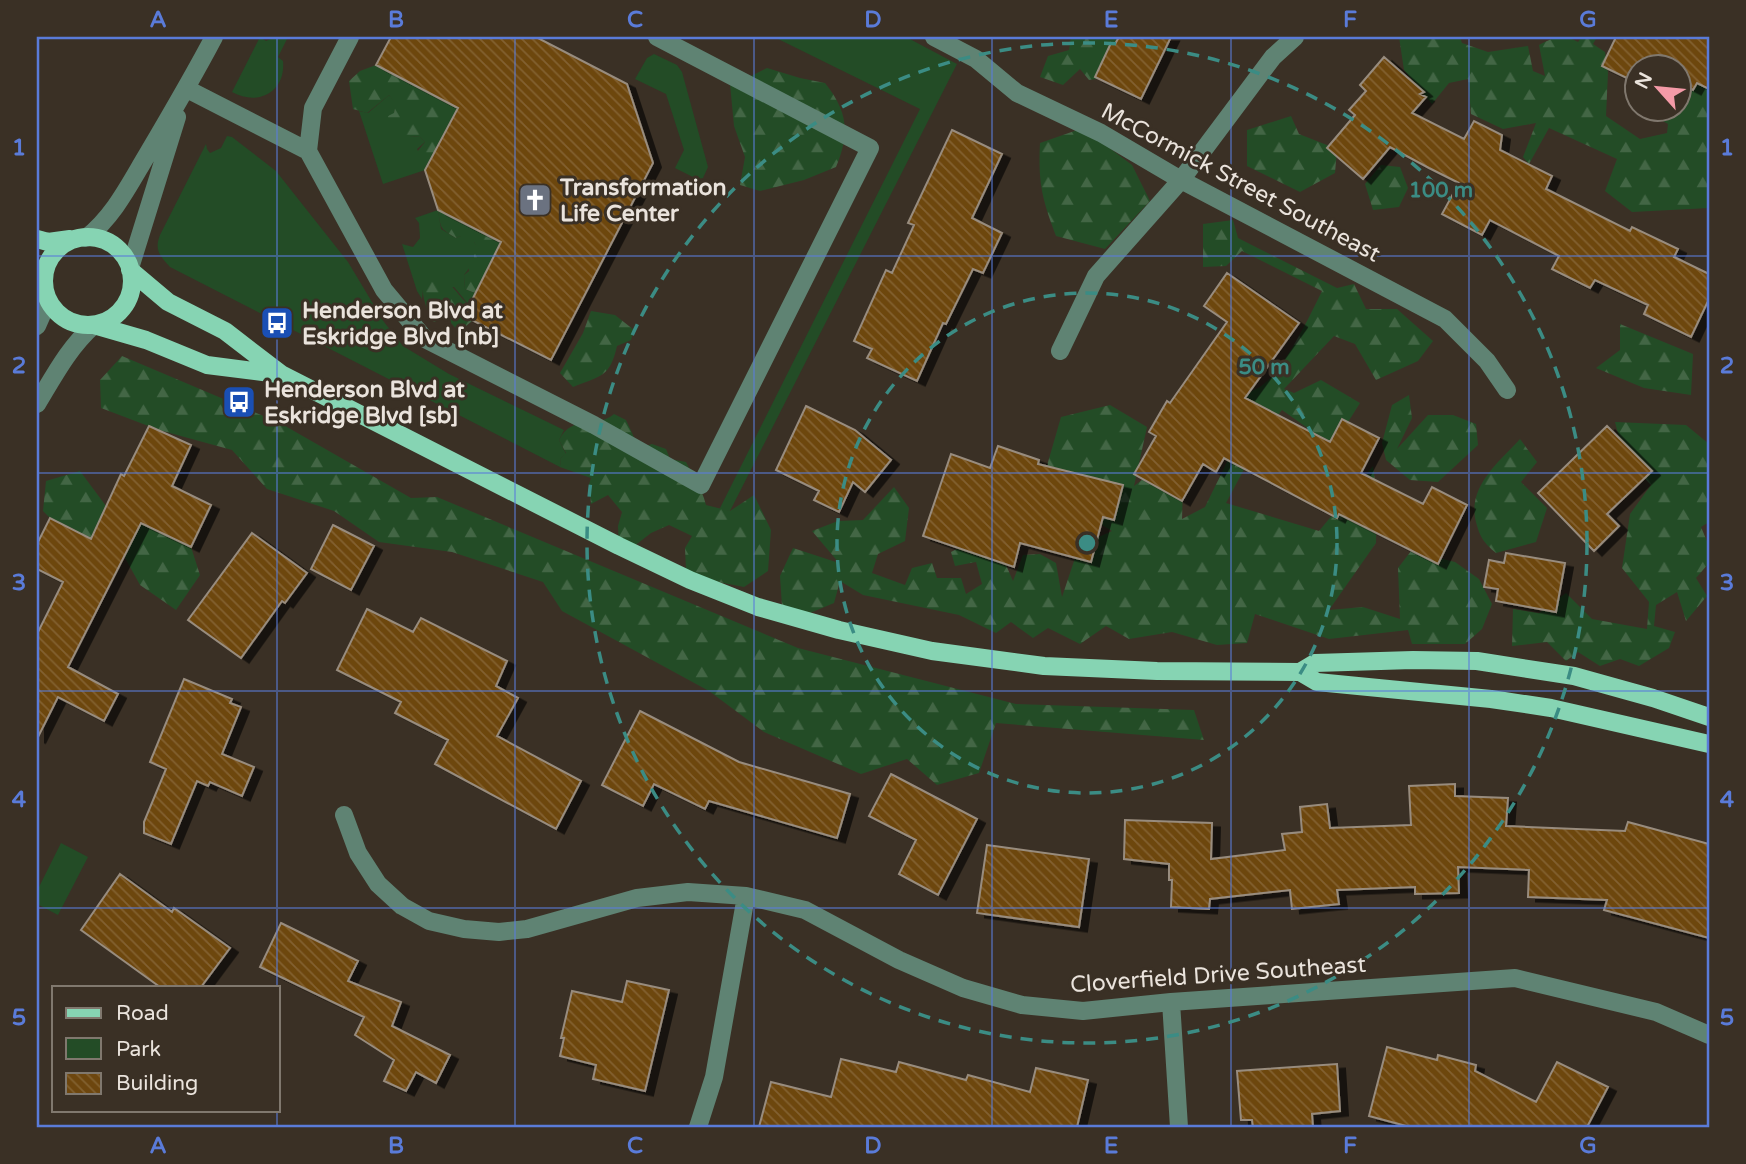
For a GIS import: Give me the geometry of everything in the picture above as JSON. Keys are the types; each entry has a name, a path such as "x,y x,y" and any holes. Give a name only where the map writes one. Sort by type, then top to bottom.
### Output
{"main road":[{"path":"37,239 48,242 81,238 105,240 127,259 132,287 127,300 119,313 108,321 94,325 81,325 68,320 42,297 48,263 55,252 65,244 81,238"},
{"path":"130,269 168,302 225,331 281,374 631,552 690,580 770,610 839,630 932,651 1044,666 1157,671 1300,672 1317,682 1491,699 1551,708 1709,744"},
{"path":"94,325 146,340 208,365 281,374"},
{"path":"1300,672 1315,663 1478,661 1574,676 1709,717"}],"street":[{"path":"81,238 102,225 117,205 187,89 214,37"},
{"path":"308,151 313,108 350,37"},
{"path":"187,89 308,151 384,290 425,338 594,425 701,485 870,148 657,37"},
{"name":"McCormick Street Southeast","path":"934,37 976,59 1017,93 1101,133 1181,180 1445,318 1487,361 1507,390"},
{"path":"1060,351 1096,276 1181,180 1273,57 1295,37"},
{"path":"130,269 187,89"},
{"path":"37,326 42,297"},
{"path":"37,404 66,356 94,325"},
{"name":"Cloverfield Drive Southeast","path":"344,815 358,853 378,884 402,906 429,921 464,929 499,932 527,929 637,898 688,892 746,896 805,910 899,960 963,988 1022,1006 1083,1011 1171,1002 1515,978 1656,1012 1709,1035"},
{"path":"698,1127 714,1077 746,896"},
{"path":"1171,1002 1179,1127"}],"green space":[{"path":"260,37 266,41 275,37 288,37 278,57 283,61 280,81 275,88 261,97 252,98 232,92"},
{"path":"774,37 906,37 957,64 730,511 719,510 920,109"},
{"path":"1071,37 1124,37 1119,47 1130,74 1089,80 1080,69 1063,85 1040,77 1048,56 1069,50"},
{"path":"1399,37 1460,37 1462,43 1488,52 1528,46 1533,71 1545,76 1539,45 1558,38 1578,42 1582,37 1597,37 1593,44 1605,52 1608,73 1606,116 1640,139 1667,133 1668,124 1665,122 1694,122 1694,80 1709,79 1709,208 1632,212 1605,191 1617,159 1549,128 1529,164 1523,157 1536,123 1503,129 1471,114 1468,79 1449,83 1432,104 1404,70"},
{"path":"654,54 677,65 682,72 708,167 703,178 697,179 675,168 684,150 666,94 635,79 647,58"},
{"path":"376,65 458,108 425,170 425,165 420,165 414,156 425,142 420,137 399,139 390,132 388,116 394,113 396,104 389,95 367,113 353,109 349,81 360,71"},
{"path":"767,68 825,83 842,113 845,133 836,167 804,180 760,191 740,185 745,157 734,126 730,84"},
{"path":"389,95 397,104 394,113 410,136 420,137 425,142 417,149 425,170 383,184 359,111 368,113"},
{"path":"1291,116 1299,134 1337,149 1335,173 1300,192 1247,166 1247,130"},
{"path":"1083,128 1132,165 1150,201 1105,249 1056,236 1042,191 1040,143"},
{"path":"227,136 276,171 348,262 384,322 403,346 449,374 564,430 559,440 566,454 561,458 560,467 170,267 159,252 160,235 206,144 210,153 221,148"},
{"path":"1381,165 1400,167 1408,188 1399,207 1373,210 1365,184"},
{"path":"438,210 441,229 456,238 460,236 474,242 480,250 464,275 465,289 475,293 469,305 454,287 423,290 422,299 417,291 402,244 413,247 420,238 419,223 415,218"},
{"path":"438,210 501,242 475,293 465,289 464,275 469,271 468,263 474,262 474,255 479,250 474,242 469,243 460,236 456,238 444,230"},
{"path":"1233,220 1238,238 1337,288 1354,284 1366,309 1397,309 1433,341 1418,361 1376,380 1355,344 1334,336 1284,389 1294,393 1321,380 1360,403 1333,446 1282,410 1263,434 1226,503 1319,531 1373,466 1377,497 1376,543 1329,610 1363,607 1400,619 1398,568 1411,551 1455,562 1479,579 1492,604 1482,629 1465,644 1412,644 1408,630 1329,639 1255,614 1247,643 1217,645 1172,632 1129,639 1106,626 1080,644 1048,628 1033,638 1011,622 996,633 959,615 863,595 840,581 834,603 803,616 782,606 780,576 793,548 839,563 812,531 838,521 863,520 894,487 909,508 905,541 878,554 872,573 905,585 912,568 932,563 937,578 961,578 966,594 982,584 976,562 955,566 951,552 979,538 996,542 1013,581 1023,555 1040,554 1056,563 1062,597 1079,546 1112,531 1084,514 1044,476 1061,417 1110,405 1147,427 1134,486 1147,476 1183,487 1182,519 1205,507 1242,431 1224,396 1252,391 1266,383 1294,345 1322,291 1242,251 1226,266 1203,267 1203,224"},
{"path":"435,276 450,284 469,305 464,316 472,321 459,332 451,323 450,315 435,322 427,319 424,281"},
{"path":"591,311 615,315 634,330 631,340 617,346 611,364 603,374 573,387 560,373 583,333"},
{"path":"1620,324 1693,354 1691,395 1644,388 1596,368 1620,350"},
{"path":"122,356 280,423 411,498 437,497 798,648 1016,704 1194,710 1204,740 996,723 979,773 937,785 907,759 861,774 764,732 709,691 562,611 543,582 452,552 379,542 334,511 267,489 232,450 159,430 101,408 100,380"},
{"path":"1409,395 1412,418 1397,449 1428,415 1453,415 1476,424 1478,445 1438,482 1410,480 1386,460 1382,443 1392,405"},
{"path":"614,414 626,420 639,448 652,444 666,449 670,459 686,462 700,487 706,505 730,511 754,495 771,530 768,571 744,587 708,580 686,570 685,548 692,536 669,525 651,533 633,547 619,546 618,526 622,512 608,495 591,504 591,478 560,467 561,458 566,453 559,440 565,432 578,424 600,421"},
{"path":"1615,422 1686,425 1709,444 1709,522 1701,527 1709,546 1709,563 1696,578 1707,596 1686,621 1677,592 1656,605 1654,626 1675,632 1669,648 1639,666 1620,659 1600,666 1578,652 1566,661 1547,642 1512,646 1513,609 1539,613 1566,593 1592,619 1647,629 1649,602 1622,568 1630,514 1651,485 1624,457"},
{"path":"1520,439 1537,462 1521,482 1547,508 1536,542 1496,553 1479,532 1474,509 1476,498 1486,476"},
{"path":"80,471 106,506 191,547 200,575 176,610 140,585 124,556 50,518 43,511 46,481"},
{"path":"61,843 88,857 58,915 37,904 37,891"}],"building":[{"name":"Transformation Life Center","path":"391,37 536,37 627,84 653,163 551,360 464,316 501,242 438,210 425,170 458,108 376,65"},
{"path":"1119,37 1171,37 1141,99 1095,77 1111,43 1115,44"},
{"path":"1616,37 1709,37 1709,89 1697,83 1694,88 1694,52 1624,52 1624,77 1602,66"},
{"path":"1384,57 1424,92 1420,94 1426,97 1412,113 1464,139 1474,121 1502,135 1500,150 1552,176 1546,189 1630,231 1632,227 1678,249 1674,257 1709,274 1709,299 1691,337 1644,314 1648,305 1595,280 1590,288 1552,269 1559,256 1490,220 1482,235 1442,214 1459,183 1390,147 1363,179 1327,148 1355,115 1349,110 1366,91 1360,85"},
{"path":"952,130 1002,154 972,218 1002,233 983,273 973,269 946,324 943,323 917,381 867,358 872,349 854,341 886,270 892,273 914,225 908,223"},
{"path":"1227,273 1299,323 1245,398 1330,442 1342,419 1379,438 1361,473 1423,504 1432,487 1467,505 1438,564 1339,514 1337,518 1224,458 1216,472 1203,464 1182,501 1134,474 1156,436 1149,432 1167,401 1170,403 1227,322 1204,306"},
{"path":"806,406 855,430 891,460 865,492 853,482 839,512 814,500 819,491 776,470"},
{"path":"149,426 191,445 172,486 211,505 191,547 141,523 68,667 118,694 104,721 58,697 37,739 37,634 63,582 37,569 37,544 50,518 91,539 121,474 124,476"},
{"path":"1607,426 1652,471 1607,514 1619,526 1594,551 1538,493"},
{"path":"998,446 1039,460 1038,464 1123,485 1114,520 1103,517 1091,562 1020,543 1014,567 923,536 951,454 990,468"},
{"path":"333,525 374,546 351,590 311,569"},
{"path":"252,533 307,573 285,603 282,601 241,658 188,620"},
{"path":"1506,553 1565,563 1556,612 1496,601 1498,589 1484,587 1489,560 1504,563"},
{"path":"367,609 413,632 421,618 507,661 496,686 518,698 497,736 581,781 556,829 435,764 448,740 395,713 401,702 337,670"},
{"path":"184,679 232,699 230,703 241,707 222,754 254,767 242,796 210,782 208,786 197,781 171,844 144,833 144,822 166,769 150,762"},
{"path":"640,711 739,762 850,794 837,838 709,801 705,809 654,784 643,806 602,785"},
{"path":"891,774 977,819 938,895 899,874 916,840 869,816"},
{"path":"1455,784 1455,796 1508,798 1506,826 1625,831 1628,822 1709,844 1709,938 1604,910 1607,900 1528,897 1529,870 1458,867 1459,893 1415,894 1415,887 1337,890 1339,904 1292,909 1290,890 1210,899 1209,909 1171,907 1172,880 1169,880 1169,864 1124,859 1125,820 1212,823 1211,859 1285,850 1282,834 1302,832 1300,807 1327,804 1330,828 1411,825 1409,786"},
{"path":"987,845 1089,859 1079,927 977,913"},
{"path":"120,874 172,912 174,908 230,948 202,986 159,986 81,930"},
{"path":"281,923 358,961 348,981 401,1002 392,1026 450,1055 436,1083 416,1072 406,1091 384,1081 394,1060 355,1035 364,1017 260,967"},
{"path":"627,981 669,990 645,1091 593,1079 596,1065 560,1056 564,1038 561,1038 572,991 622,1002"},
{"path":"1387,1047 1437,1060 1438,1055 1476,1065 1475,1071 1536,1102 1557,1062 1608,1087 1587,1127 1410,1127 1369,1116"},
{"path":"841,1059 896,1072 899,1062 966,1080 968,1075 1030,1092 1036,1068 1088,1080 1077,1127 759,1127 771,1082 831,1097"},
{"path":"1337,1064 1340,1111 1312,1114 1313,1127 1253,1127 1252,1120 1241,1120 1237,1071"}],"place":[{"name":"Transformation Life Center","path":"535,200"},
{"name":"Henderson Blvd at Eskridge Blvd [nb]","path":"277,323"},
{"name":"Henderson Blvd at Eskridge Blvd [sb]","path":"239,402"}]}
